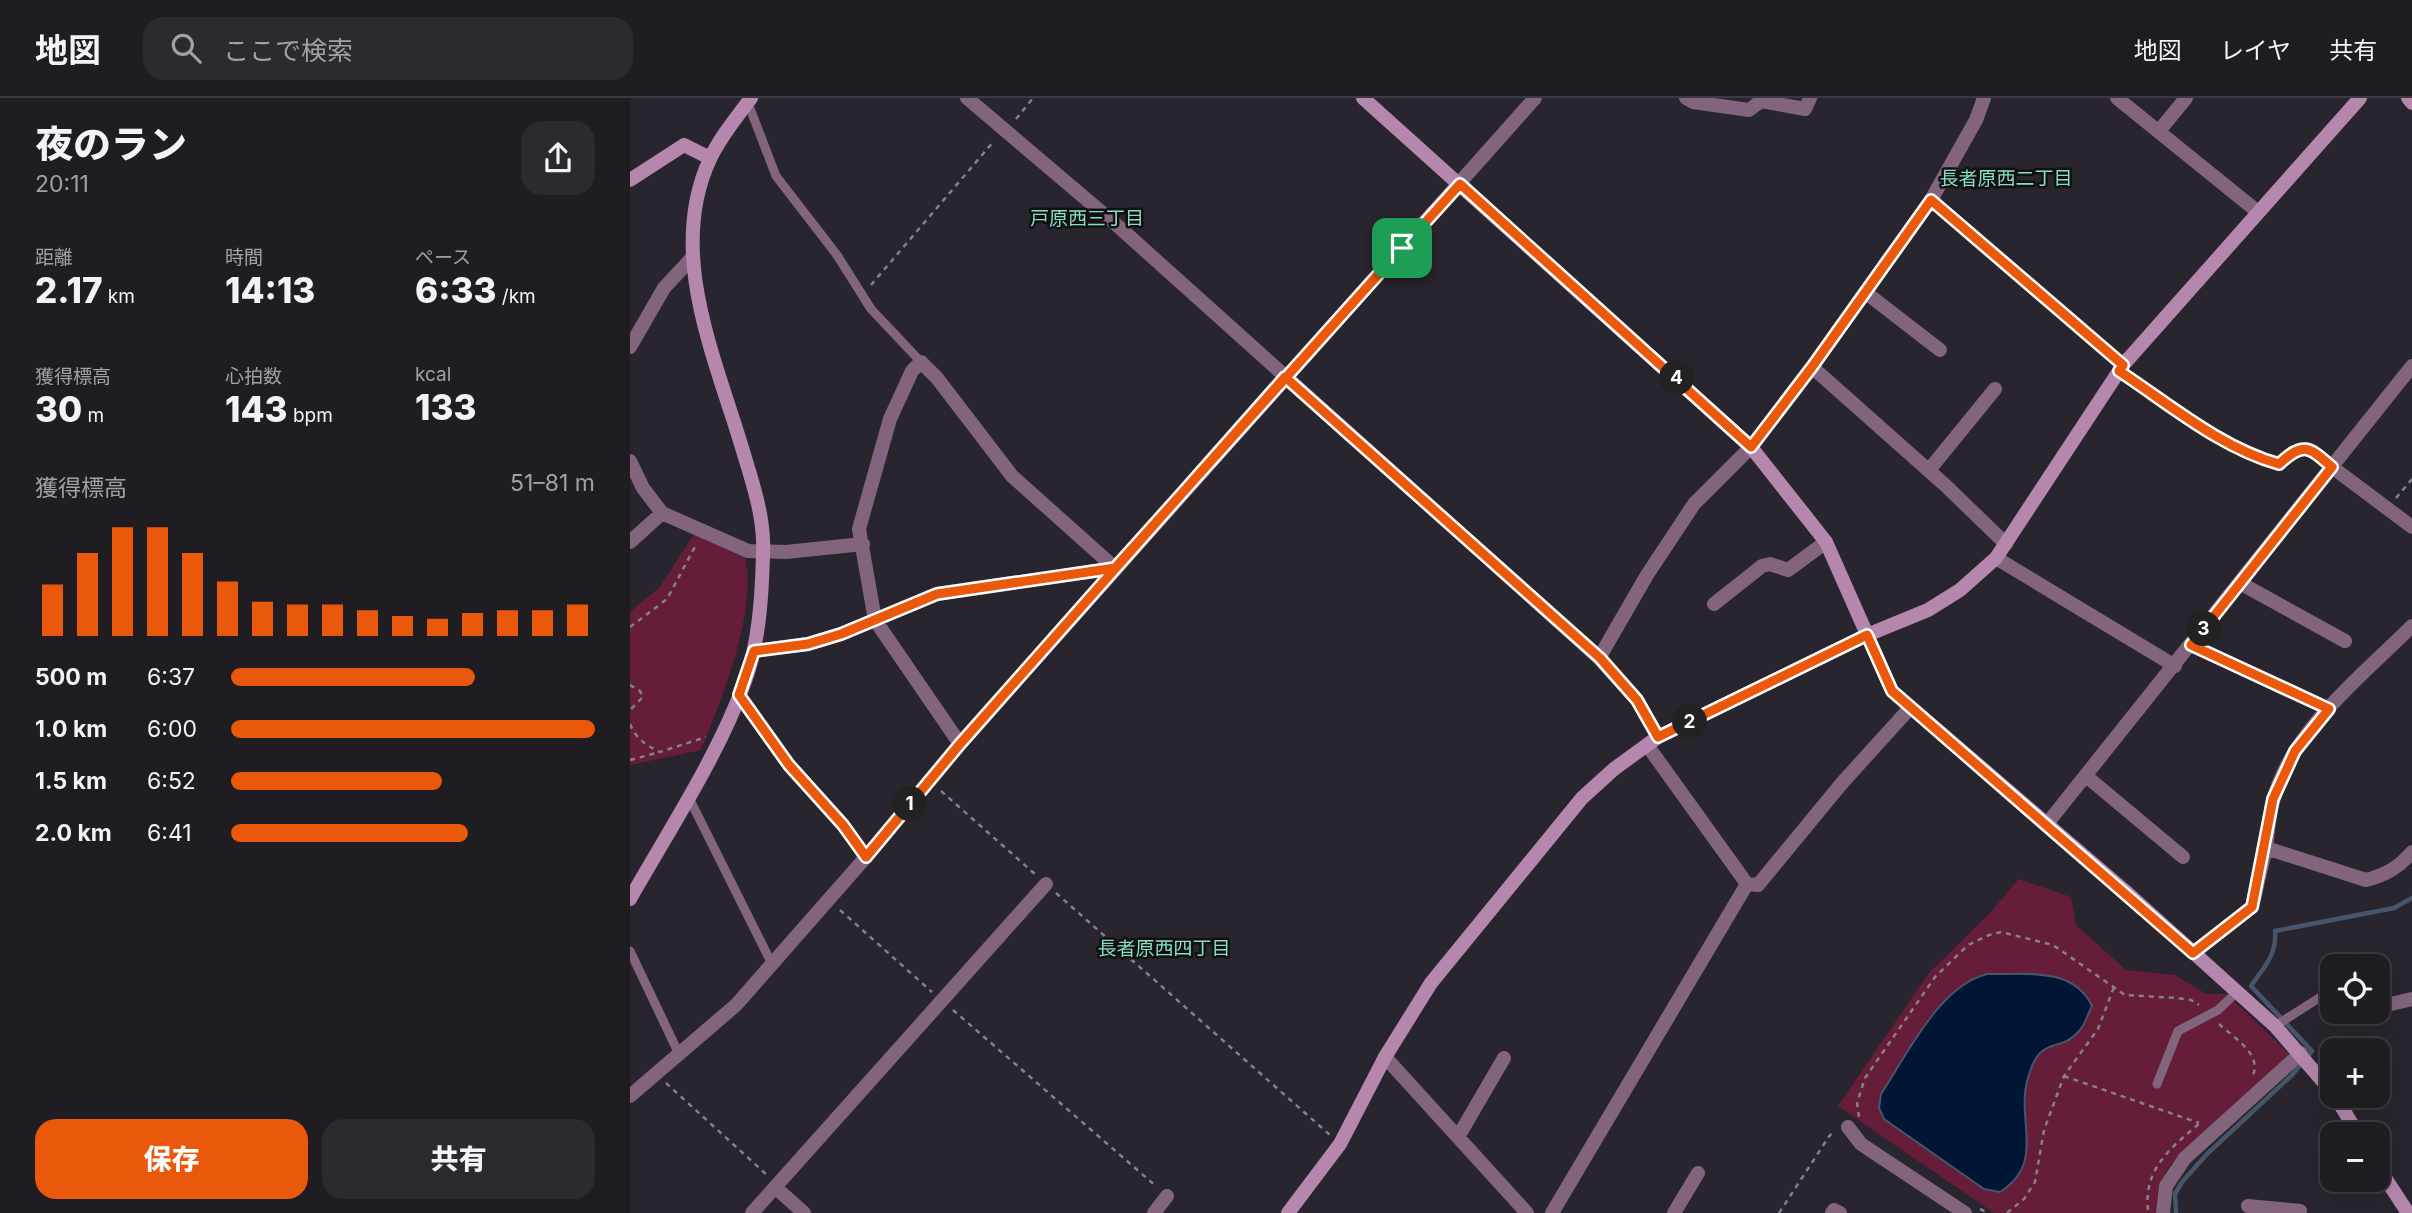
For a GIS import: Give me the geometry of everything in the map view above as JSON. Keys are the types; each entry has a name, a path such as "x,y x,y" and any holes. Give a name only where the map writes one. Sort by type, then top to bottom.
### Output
{"street":[{"path":"967,98 1119,227 1600,658 1637,700 1653,741 1747,884"},
{"path":"1363,98 1751,447 1826,542 1887,683 1910,708 2275,1026 2320,1077"},
{"path":"630,1096 736,1005 1115,568 1535,98"},
{"path":"1686,98 1749,110 1761,101 1805,109 1810,98"},
{"path":"1600,658 1647,575 1694,504 1751,447 1812,367 1931,200 1976,120 1982,98"},
{"path":"2117,98 2258,212"},
{"path":"2160,131 2186,98"},
{"path":"1288,1213 1340,1144 1385,1057 1431,983 1549,836 1590,790 1653,741 1867,635 1928,610 1960,590 1996,558 2121,368 2360,98"},
{"path":"2408,98 2412,103"},
{"path":"630,899 722,733 754,651 764,552 759,506 712,347 691,259 696,209 710,158 749,100"},
{"path":"630,180 684,145 710,158"},
{"path":"1931,200 2121,368"},
{"path":"630,347 664,288 691,259"},
{"path":"1866,292 1940,350"},
{"path":"960,744 875,620 859,529 890,419 912,371 921,362 937,378 1012,476 1115,568"},
{"path":"2046,825 2412,366"},
{"path":"1812,367 2006,544"},
{"path":"1928,470 1994,389"},
{"path":"630,461 643,488 662,513 748,551 863,544"},
{"path":"2332,467 2412,527"},
{"path":"630,542 662,513"},
{"path":"1714,604 1762,566 1770,564 1788,570 1826,542"},
{"path":"1996,558 2175,666"},
{"path":"754,651 808,644 937,594 1115,568"},
{"path":"2240,583 2344,641"},
{"path":"2193,953 2252,907 2266,848 2273,799 2295,751 2329,709 2412,626"},
{"path":"2191,645 2329,709"},
{"path":"739,695 789,765 843,825 866,857"},
{"path":"1747,884 1758,885 1842,783 1910,708"},
{"path":"2086,776 2183,857"},
{"path":"2266,848 2367,880 2382,876 2401,864 2412,852"},
{"path":"751,1213 1046,884"},
{"path":"1552,1213 1747,884"},
{"path":"2390,1004 2412,999"},
{"path":"2163,1213 2166,1186 2185,1158 2301,1053"},
{"path":"1385,1057 1527,1213"},
{"path":"1458,1137 1504,1058"},
{"path":"1855,1124 1861,1144 1967,1208"},
{"path":"1674,1213 1698,1173"},
{"path":"776,1185 804,1213"},
{"path":"2390,1185 2408,1213"},
{"path":"1154,1213 1167,1196"},
{"path":"2248,1206 2283,1211 2300,1210"},
{"path":"1832,1213 1834,1210 1840,1213"}],"lane":[{"path":"749,100 776,176 836,256 862,296 921,362"},
{"path":"688,796 772,964"},
{"path":"630,951 679,1054"},
{"path":"2157,1084 2178,1031 2210,1015 2237,992"},
{"path":"2275,1026 2320,997"}],"path":[{"path":"862,296 1033,98"},
{"path":"2121,368 2238,447 2263,460 2279,464 2300,449 2310,449 2332,467"},
{"path":"2388,509 2412,479"},
{"path":"630,627 667,598 694,552 702,531"},
{"path":"630,685 640,691 642,697 630,710"},
{"path":"630,724 634,734 646,745 660,752"},
{"path":"630,761 722,733"},
{"path":"929,780 1340,1144"},
{"path":"829,899 1167,1196"},
{"path":"1779,1213 1830,1135 1855,1124 1857,1103 1865,1078 1935,977 1968,945 2001,932 2053,945 2133,997 2191,1000 2236,1040"},
{"path":"2007,1213 2024,1199 2035,1182 2044,1130 2064,1076 2098,1029 2114,987"},
{"path":"657,1073 776,1185"},
{"path":"2064,1076 2200,1123"},
{"path":"1967,1208 1989,1213"}],"shaded area":[{"path":"694,534 745,558 748,579 746,603 735,655 701,750 630,765 630,612 660,587"},
{"path":"2019,879 2071,897 2076,925 2126,970 2175,975 2206,994 2227,994 2289,1054 2171,1164 2159,1184 2156,1213 1994,1213 1838,1106 1929,973 1989,914"}],"water":[{"path":"1987,974 2047,975 2073,984 2084,993 2092,1006 2080,1030 2072,1038 2044,1049 2033,1064 2025,1094 2026,1154 2014,1180 2000,1192 1984,1189 1884,1119 1879,1108 1881,1094 1913,1042 1939,1007 1970,981"}],"waterway":[{"path":"2176,1213 2175,1194 2182,1182 2207,1154 2292,1075 2312,1051 2251,986 2272,954 2275,931 2394,908 2412,898"}],"district":[{"name":"長者原西二丁目","path":"2006,178"},
{"name":"戸原西三丁目","path":"1087,218"},
{"name":"長者原西四丁目","path":"1164,948"}],"route":[{"path":"1402,248 1285,377 1115,568 937,594 841,634 808,644 754,651 739,695 789,765 843,825 866,857 960,744 1285,377 1600,658 1637,700 1658,737 1867,635 1882,674 1892,691 2193,953 2252,907 2266,848 2273,799 2295,751 2329,709 2191,645 2332,467 2310,449 2300,449 2279,464 2263,460 2119,371 2123,365 1931,200 1812,367 1751,447 1719,415 1460,184 1402,248"}]}
